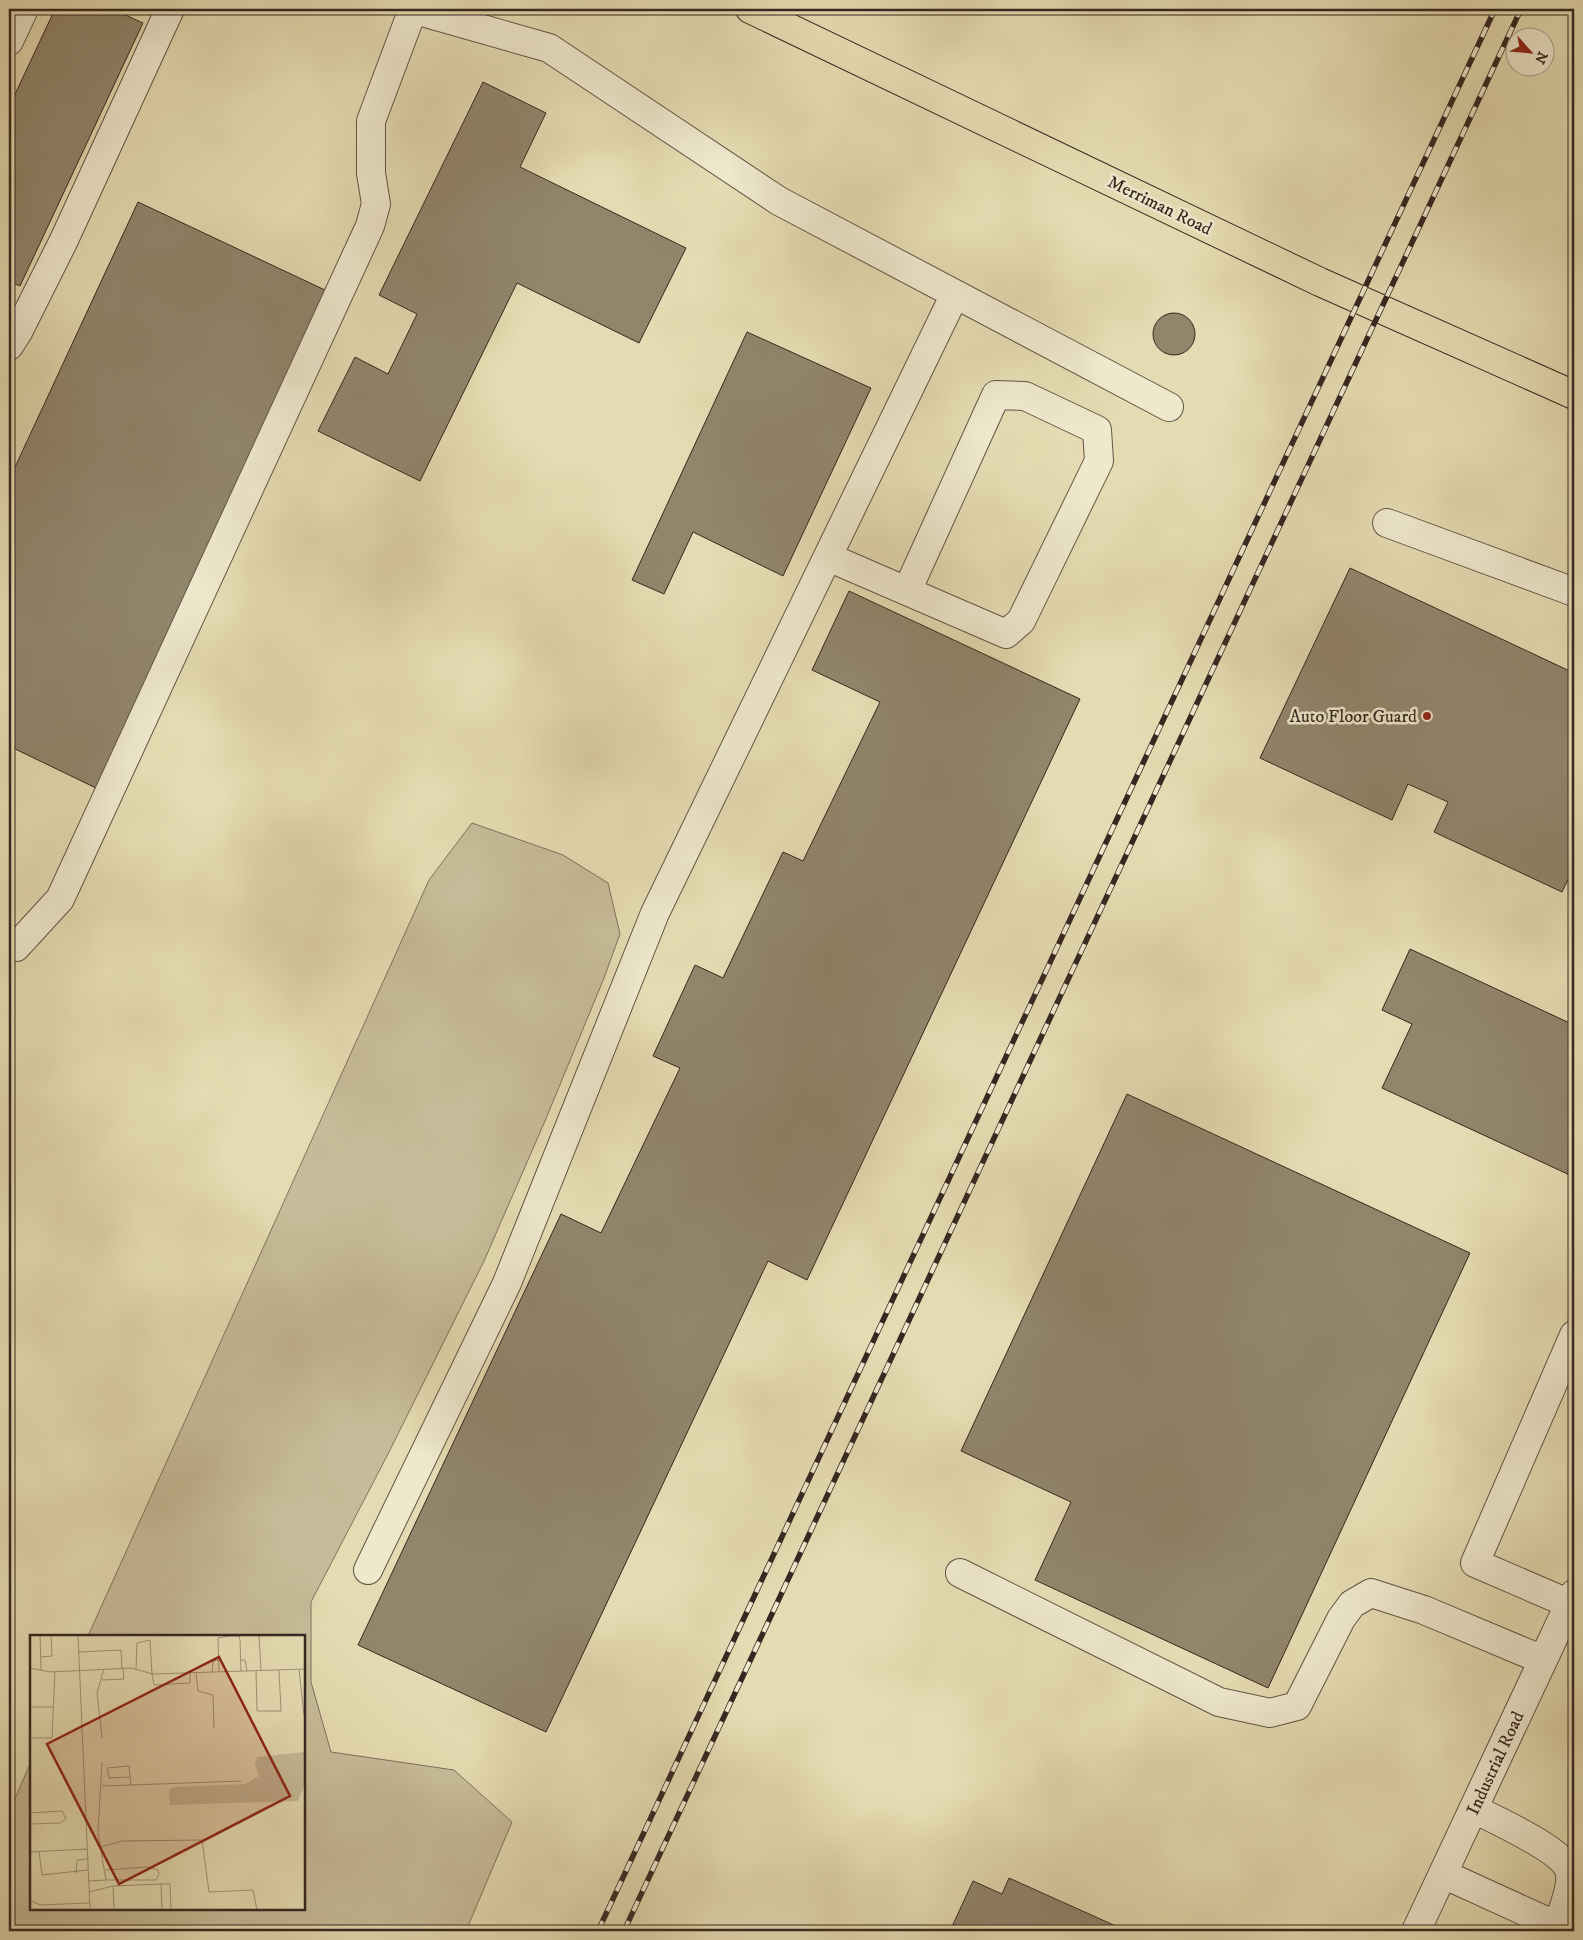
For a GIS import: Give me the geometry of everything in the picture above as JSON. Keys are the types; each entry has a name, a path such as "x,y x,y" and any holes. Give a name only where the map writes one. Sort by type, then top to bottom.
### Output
{"main road":[{"name":"Merriman Road","path":"750,9 1320,282 1574,395"}],"street":[{"path":"9,41 24,9"},
{"path":"9,346 18,332 64,240 170,9"},
{"path":"9,947 16,947 60,900 370,226 376,204 371,172 371,121 412,9 549,48 779,201 1170,407"},
{"path":"368,1570 507,1284 655,913 955,294"},
{"path":"828,557 906,591 1006,634 1021,621 1099,461 1096,430 1025,396 996,395 906,591"},
{"path":"1387,523 1574,592"},
{"path":"1572,1599 1475,1563 1574,1335"},
{"path":"960,1573 1219,1702 1270,1714 1297,1706 1340,1619 1352,1604 1370,1593 1424,1610 1543,1660"},
{"name":"Industrial Road","path":"1416,1931 1572,1599"},
{"path":"1443,1874 1562,1928 1568,1895 1569,1871 1560,1857 1537,1842 1474,1809"}],"shaded area":[{"path":"472,823 563,855 608,883 620,934 604,978 545,1121 484,1261 388,1454 311,1602 311,1682 331,1752 454,1770 512,1822 466,1931 9,1931 9,1812 30,1764 30,1910 305,1910 305,1635 88,1635 429,880"}],"building":[{"path":"55,9 112,9 143,23 20,286 9,281 9,107"},
{"path":"483,82 546,113 520,167 686,248 639,343 517,283 420,481 318,431 355,357 388,374 417,314 379,295"},
{"path":"138,202 327,291 96,788 9,746 9,480"},
{"path":"1170,313 1178,313 1189,319 1195,334 1189,349 1178,355 1170,355 1159,349 1153,338 1153,330 1159,319"},
{"path":"747,332 871,388 783,576 693,532 664,594 632,580"},
{"name":"Auto Floor Guard","path":"1350,568 1574,673 1574,867 1562,892 1434,832 1448,802 1408,784 1392,820 1260,758"},
{"path":"849,591 1080,699 807,1280 768,1261 546,1732 358,1645 561,1214 601,1233 680,1068 653,1056 695,965 723,978 783,852 803,861 880,702 812,670"},
{"path":"1410,949 1574,1025 1574,1177 1382,1088 1412,1024 1382,1010"},
{"path":"1127,1094 1470,1253 1268,1688 1035,1580 1071,1502 961,1451"},
{"path":"1009,1878 1127,1931 950,1931 973,1881 1002,1894"}],"railway":[{"path":"598,1931 1495,9"},
{"path":"624,1931 1521,9"}],"place":[{"name":"Auto Floor Guard","path":"1427,716"}]}
